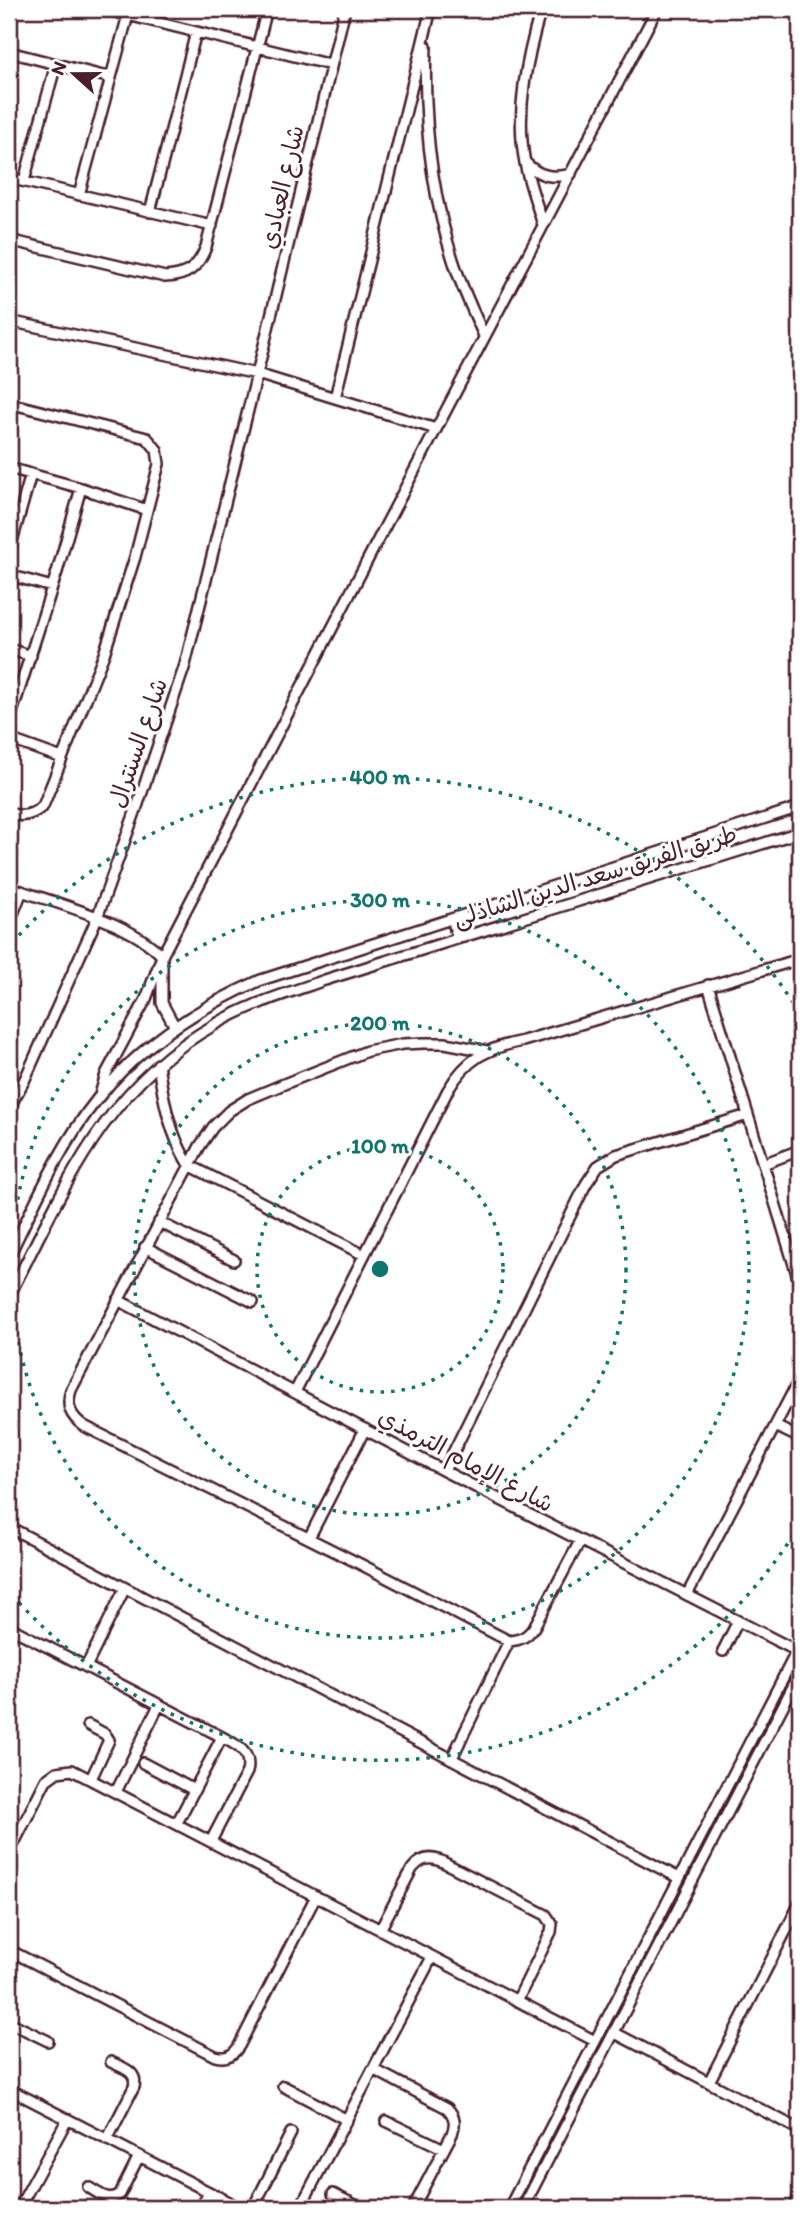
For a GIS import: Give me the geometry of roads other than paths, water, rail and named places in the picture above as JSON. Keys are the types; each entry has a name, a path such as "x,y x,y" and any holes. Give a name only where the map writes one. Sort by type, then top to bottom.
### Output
{"street":[{"path":"103,9 331,65"},
{"path":"9,240 164,277 179,277 192,271 201,261 212,226 267,9"},
{"name":"شارع العبادي","path":"257,374 345,9"},
{"path":"335,398 431,9"},
{"path":"541,9 533,38 521,115 525,162 543,225"},
{"path":"100,1095 110,1063 146,999 162,956 657,9"},
{"path":"79,195 128,15"},
{"path":"427,27 424,90 429,154 440,217 459,278 484,336"},
{"path":"149,212 196,32"},
{"path":"9,52 111,78"},
{"path":"24,181 56,64"},
{"path":"525,162 532,169 551,177 570,174"},
{"path":"9,178 212,226"},
{"path":"9,321 257,374 436,429"},
{"name":"شارع السنترال","path":"9,1108 25,1079 97,918 185,665 257,374"},
{"path":"9,403 147,438 157,450 159,464 135,557 104,654 43,806 36,813 26,816 9,813"},
{"path":"9,468 147,510"},
{"path":"9,552 31,474"},
{"path":"9,722 81,488"},
{"path":"9,575 52,587"},
{"path":"9,649 31,656"},
{"path":"9,739 62,758"},
{"name":"طريق الفريق سعد الدين الشاذلى","path":"9,1256 76,1130 100,1095 138,1056 196,1012 261,980 800,807"},
{"name":"طريق الفريق سعد الدين الشاذلى","path":"9,1296 76,1166 98,1132 129,1092 158,1064 193,1038 242,1011 325,980 800,832"},
{"path":"9,887 97,918 148,942 162,956 162,1003 175,1027"},
{"path":"9,924 22,891"},
{"path":"458,917 456,933 464,937"},
{"path":"426,927 436,935 436,940 428,948"},
{"path":"295,1392 448,1090 459,1072 472,1060 487,1051 800,959"},
{"path":"708,985 800,1284"},
{"path":"487,1051 445,1043 403,1044 367,1051 260,1094 229,1111 213,1128 189,1165 68,1400 75,1420 509,1641 528,1636 534,1628 580,1541"},
{"path":"158,1064 162,1095 171,1125 189,1165 364,1255"},
{"path":"444,1471 591,1175 598,1166 616,1155 748,1115"},
{"path":"763,1164 800,1150"},
{"path":"36,1202 35,1211 38,1216 44,1218 52,1214"},
{"path":"159,1222 234,1260"},
{"path":"18,1237 31,1236 33,1249"},
{"path":"145,1247 253,1302"},
{"name":"شارع الإمام الترمذي","path":"118,1300 580,1541 738,1621 799,1648"},
{"path":"687,1595 800,1378"},
{"path":"775,1426 800,1438"},
{"path":"309,1538 365,1429"},
{"path":"9,1527 679,1878"},
{"path":"86,1667 125,1588"},
{"path":"723,1651 738,1621"},
{"path":"9,1627 245,1751 248,1767 211,1842"},
{"path":"452,1758 509,1641"},
{"path":"509,2208 799,1648"},
{"path":"523,2208 800,1673"},
{"path":"779,1685 790,1692"},
{"path":"116,1792 159,1705"},
{"path":"88,1725 105,1734 109,1740 91,1779"},
{"path":"177,1824 222,1737"},
{"path":"143,1763 194,1790"},
{"path":"9,1853 50,1776 64,1770 72,1770 595,2041"},
{"path":"702,1832 714,1839"},
{"path":"380,1930 412,1869 428,1858 441,1861 545,1915 551,1921 551,1932 517,2001"},
{"path":"9,1950 215,2056 226,2057 236,2051 316,1896"},
{"path":"709,2082 800,1903"},
{"path":"660,1913 673,1920"},
{"path":"300,2208 432,1957"},
{"path":"624,1985 636,1992"},
{"path":"9,2026 15,2025 48,2041"},
{"path":"615,2033 800,2130"},
{"path":"107,2140 134,2087 135,2079 132,2072 111,2062"},
{"path":"373,2069 452,2112 454,2128 413,2208"},
{"path":"579,2073 591,2080"},
{"path":"283,2086 347,2120"},
{"path":"9,2089 240,2208"},
{"path":"19,2208 67,2120"},
{"path":"386,2121 444,2149"},
{"path":"253,2208 291,2133"},
{"path":"88,2187 111,2199 116,2198 139,2156"},
{"path":"530,2168 541,2174"},
{"path":"201,2208 209,2192"},
{"path":"333,2194 361,2208"},
{"path":"793,2208 800,2195"}]}
